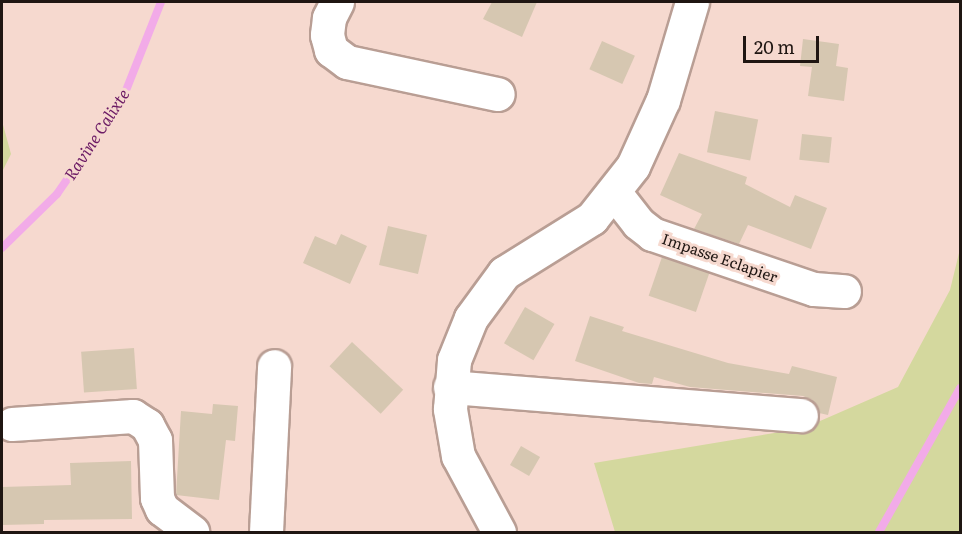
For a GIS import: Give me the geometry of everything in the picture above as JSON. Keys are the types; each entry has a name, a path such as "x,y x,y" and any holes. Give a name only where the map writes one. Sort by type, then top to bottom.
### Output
{"street":[{"path":"337,2 329,18 327,35 331,50 346,62 498,94"},
{"path":"500,530 458,456 450,387 454,360 471,318 504,273 592,218 614,192 651,132 692,2"},
{"name":"Impasse Eclapier","path":"614,192 638,223 652,234 814,289 844,291"},
{"path":"266,532 274,366"},
{"path":"450,387 801,415"},
{"path":"12,423 133,416 147,425 155,440 157,498 162,508 192,532"}],"green space":[{"path":"2,121 11,154 2,172"},
{"path":"960,249 960,532 615,532 594,463 804,428 898,387 950,290"}],"building":[{"path":"492,2 537,2 522,37 483,19"},
{"path":"803,39 839,44 836,66 848,68 844,101 808,96 812,67 800,66"},
{"path":"602,41 635,56 622,84 589,69"},
{"path":"715,111 758,119 750,161 707,152"},
{"path":"802,134 832,137 829,163 799,160"},
{"path":"679,153 747,177 745,184 790,207 795,195 827,208 811,249 748,225 739,244 694,229 702,214 660,195"},
{"path":"388,226 427,235 418,274 379,265"},
{"path":"341,234 367,246 350,284 303,263 315,236 336,245"},
{"path":"662,257 709,273 696,312 649,296"},
{"path":"525,307 554,324 533,360 504,343"},
{"path":"590,316 624,327 622,331 728,363 789,374 792,366 837,377 828,415 819,413 812,400 803,396 690,387 654,377 652,384 639,383 575,361"},
{"path":"352,342 403,390 381,414 329,366"},
{"path":"134,348 137,389 84,393 81,352"},
{"path":"213,404 238,406 235,441 226,440 219,500 176,495 181,411 212,414"},
{"path":"521,446 540,457 529,476 510,465"},
{"path":"131,461 132,519 44,520 44,524 2,525 2,487 71,485 70,463"}],"waterway":[{"name":"Ravine Calixte","path":"2,248 57,194 123,98 161,2"},
{"path":"879,532 960,388"}]}
